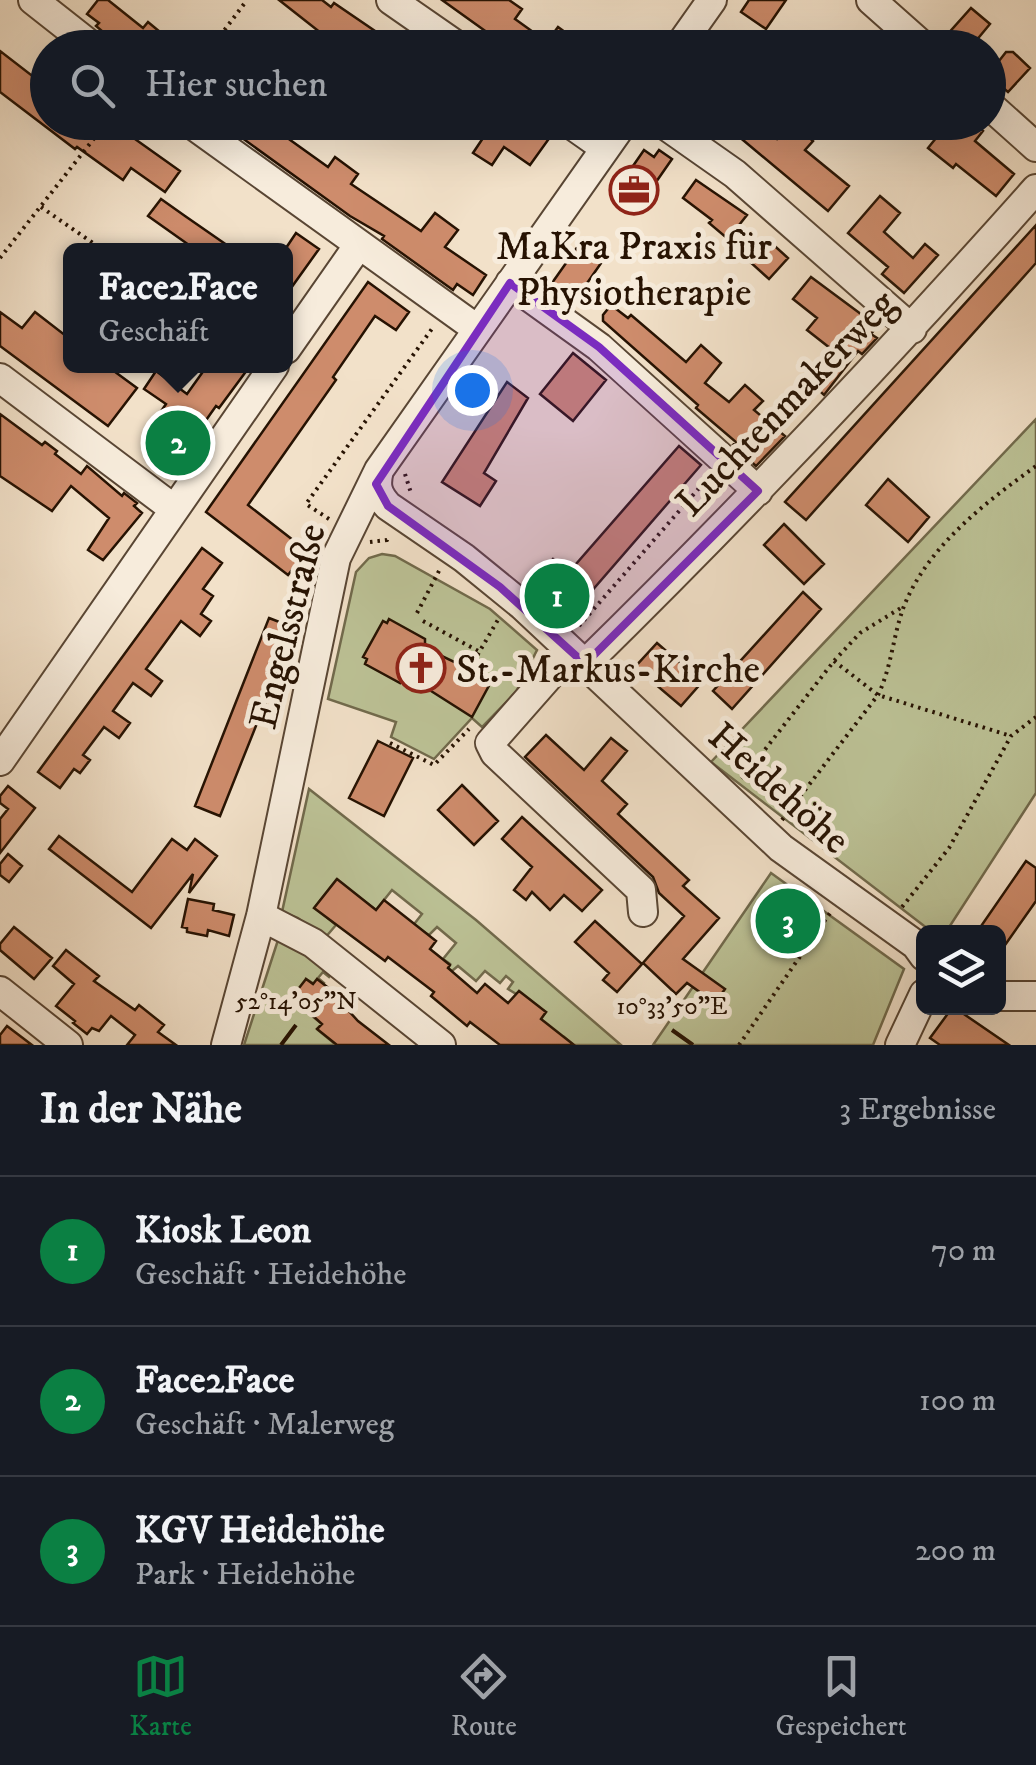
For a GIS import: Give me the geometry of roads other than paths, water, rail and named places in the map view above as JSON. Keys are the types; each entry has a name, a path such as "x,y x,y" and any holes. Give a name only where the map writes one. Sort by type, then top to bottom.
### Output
{"street":[{"path":"33,0 71,30"},
{"path":"391,0 434,30"},
{"path":"691,30 712,0"},
{"path":"871,0 905,30"},
{"path":"1006,120 1036,147"},
{"path":"214,140 478,329"},
{"path":"594,140 605,148"},
{"name":"Engelsstraße","path":"226,1045 261,916 336,558 379,470 611,140"},
{"path":"687,140 735,174 912,329"},
{"name":"Luchtenmakerweg","path":"643,912 640,890 494,753 490,742 576,649 758,491 912,329 1036,189"},
{"path":"293,339 358,246"},
{"path":"510,283 599,347 758,491"},
{"path":"0,761 269,373"},
{"path":"0,378 174,509"},
{"name":"Heidehöhe","path":"379,470 378,496 500,586 576,649 781,848 916,948"},
{"path":"261,916 313,942 441,1045"},
{"path":"0,991 68,1045"},
{"path":"1006,996 1036,996"},
{"path":"900,1045 916,1011"}],"place":[{"name":"MaKra Praxis für Physiotherapie","path":"634,190"},
{"name":"Face2Face","path":"178,443"},
{"name":"Kiosk Leon","path":"557,596"},
{"name":"St.-Markus-Kirche","path":"421,668"},
{"name":"KGV Heidehöhe","path":"788,921"}]}
